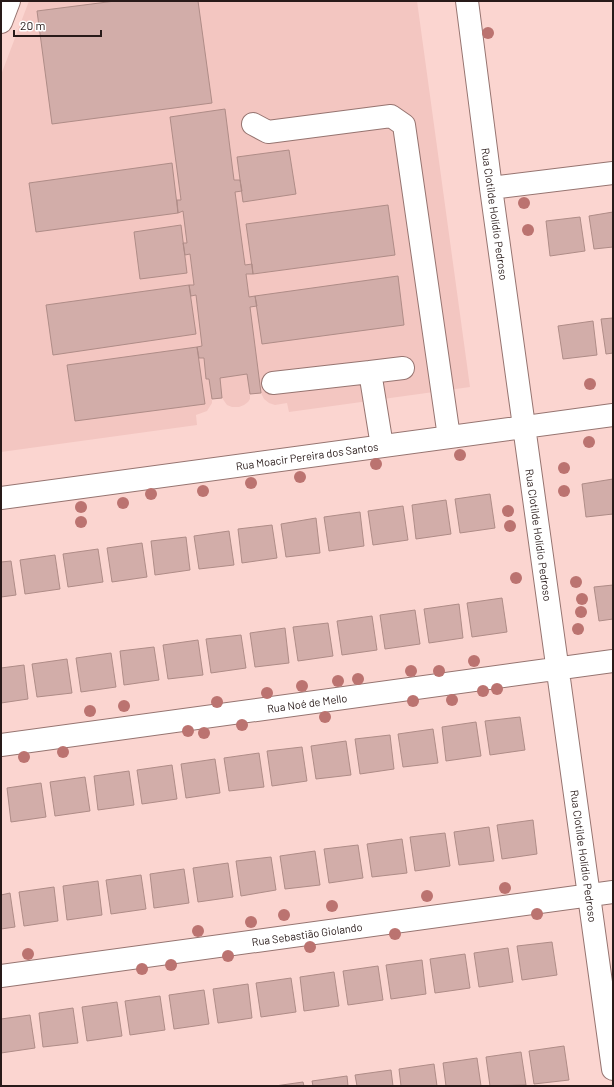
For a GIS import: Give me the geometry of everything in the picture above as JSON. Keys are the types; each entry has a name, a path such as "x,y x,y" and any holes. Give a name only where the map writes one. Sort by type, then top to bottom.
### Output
{"street":[{"name":"Rua Clotilde Holídio Pedroso","path":"467,1 491,188 613,1069"},
{"path":"253,124 268,132 391,116 404,125 449,437"},
{"path":"491,188 613,173"},
{"path":"273,383 403,368"},
{"path":"370,372 382,446"},
{"name":"Rua Moacir Pereira dos Santos","path":"1,498 613,415"},
{"name":"Rua Noé de Mello","path":"1,745 613,661"},
{"name":"Rua Sebastião Giolando","path":"1,976 613,892"}],"shaded area":[{"path":"29,1 417,1 470,387 289,412 287,403 275,405 269,403 264,399 261,393 250,394 250,399 248,402 239,407 227,405 222,398 212,399 212,403 207,411 196,415 197,425 1,452 1,75"}],"building":[{"path":"115,1 198,1 212,103 52,124 37,11"},
{"path":"225,109 234,180 240,180 242,191 235,192 245,265 252,264 253,274 246,274 249,297 255,296 257,306 250,307 261,393 250,394 247,374 220,378 222,398 212,399 209,379 206,379 204,358 199,358 197,347 202,346 196,295 191,296 189,285 194,285 190,254 185,255 183,243 187,243 183,211 178,213 177,200 181,200 170,117"},
{"path":"289,150 296,194 243,202 237,157"},
{"path":"172,163 178,213 36,232 29,183"},
{"path":"388,205 395,255 253,274 246,224"},
{"path":"613,212 613,247 594,249 589,216"},
{"path":"580,217 585,251 550,256 546,221"},
{"path":"181,225 187,273 140,279 134,232"},
{"path":"398,276 404,325 262,344 255,296"},
{"path":"189,285 196,334 53,355 46,305"},
{"path":"613,318 613,353 606,354 601,319"},
{"path":"593,321 597,355 563,359 558,326"},
{"path":"197,347 205,404 75,421 67,365"},
{"path":"613,479 613,514 586,517 582,484"},
{"path":"490,494 495,528 460,533 455,499"},
{"path":"446,500 451,534 416,539 412,505"},
{"path":"403,506 408,540 373,545 368,511"},
{"path":"360,512 364,546 329,551 324,517"},
{"path":"316,518 320,553 286,557 281,524"},
{"path":"272,525 277,558 242,563 238,529"},
{"path":"229,531 234,565 199,569 194,536"},
{"path":"186,537 190,570 155,575 151,541"},
{"path":"142,543 147,577 112,582 107,548"},
{"path":"98,549 103,582 68,587 63,554"},
{"path":"55,555 60,589 25,594 20,560"},
{"path":"11,561 16,595 1,597 1,562"},
{"path":"613,585 613,619 599,621 594,587"},
{"path":"502,598 507,632 472,637 467,603"},
{"path":"459,604 463,638 429,643 424,609"},
{"path":"415,610 420,644 385,649 380,615"},
{"path":"372,616 377,650 342,655 337,621"},
{"path":"328,623 333,656 298,661 293,627"},
{"path":"285,628 289,663 255,667 250,633"},
{"path":"241,635 246,668 211,673 206,639"},
{"path":"198,640 203,675 168,679 163,645"},
{"path":"154,647 159,680 124,685 120,651"},
{"path":"111,653 116,687 81,692 76,658"},
{"path":"67,659 72,693 37,697 32,664"},
{"path":"24,665 28,699 1,703 1,668"},
{"path":"520,717 525,750 490,755 485,721"},
{"path":"476,722 481,756 446,761 442,727"},
{"path":"433,729 438,763 403,767 398,734"},
{"path":"390,735 394,769 360,774 355,739"},
{"path":"346,741 351,775 316,779 311,746"},
{"path":"302,747 307,781 272,786 267,751"},
{"path":"259,753 264,787 229,791 224,758"},
{"path":"215,759 220,793 186,798 181,764"},
{"path":"172,765 177,799 142,804 137,770"},
{"path":"129,771 134,805 98,810 94,776"},
{"path":"85,777 90,811 55,816 50,782"},
{"path":"41,783 46,817 11,822 7,788"},
{"path":"533,820 537,854 502,859 497,825"},
{"path":"489,827 494,861 459,865 454,832"},
{"path":"445,833 450,866 415,871 410,837"},
{"path":"402,839 407,873 372,877 367,844"},
{"path":"358,845 363,878 329,883 324,849"},
{"path":"315,851 320,885 285,889 280,856"},
{"path":"271,857 276,890 241,896 236,861"},
{"path":"228,863 233,897 198,902 193,868"},
{"path":"184,869 189,903 154,908 150,874"},
{"path":"141,875 146,909 111,914 106,880"},
{"path":"98,881 102,915 67,920 63,886"},
{"path":"54,887 58,921 24,926 19,892"},
{"path":"10,893 15,927 1,929 1,895"},
{"path":"552,942 557,975 522,980 517,946"},
{"path":"508,948 513,982 479,987 474,953"},
{"path":"465,954 470,988 435,993 430,959"},
{"path":"422,960 426,994 391,999 386,965"},
{"path":"378,966 383,1000 348,1005 343,971"},
{"path":"334,972 339,1006 304,1011 300,977"},
{"path":"291,978 296,1012 261,1017 256,983"},
{"path":"248,984 252,1018 218,1023 213,989"},
{"path":"204,990 209,1024 174,1029 169,995"},
{"path":"160,996 165,1030 130,1035 125,1001"},
{"path":"117,1002 122,1036 87,1041 82,1007"},
{"path":"73,1008 78,1043 43,1047 39,1013"},
{"path":"30,1015 35,1048 1,1053 1,1019"},
{"path":"564,1046 569,1080 534,1084 529,1051"},
{"path":"521,1052 526,1085 490,1086 486,1057"},
{"path":"477,1058 481,1086 446,1086 443,1063"},
{"path":"434,1064 437,1086 401,1086 399,1069"},
{"path":"391,1070 393,1086 357,1086 355,1075"},
{"path":"347,1076 348,1086 313,1086 312,1081"},
{"path":"303,1082 304,1086 275,1086"}]}
